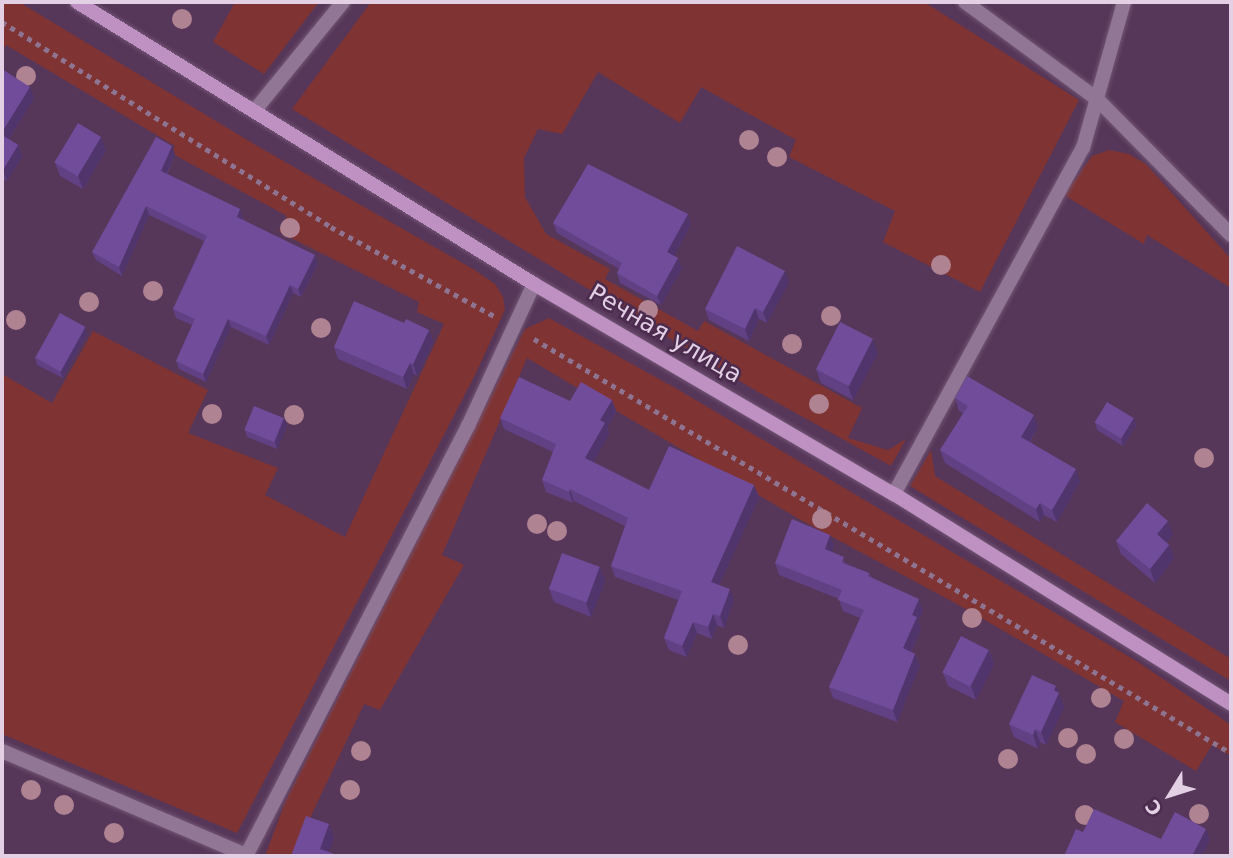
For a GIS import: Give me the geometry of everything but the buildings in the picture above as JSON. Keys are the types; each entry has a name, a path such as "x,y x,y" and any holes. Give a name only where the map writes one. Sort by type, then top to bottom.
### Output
{"street":[{"name":"Речная улица","path":"78,2 534,284 894,494 1231,704"},
{"path":"256,110 343,2"},
{"path":"965,2 1097,99 1231,235"},
{"path":"894,494 1083,148 1124,2"},
{"path":"2,751 246,855 461,438 534,284"}],"path":[{"path":"2,22 331,227 514,327 1231,753"}],"shaded area":[{"path":"2,2 19,2 259,147 473,269 495,284 503,297 505,310 475,375 237,833 2,734 2,374 52,403 93,331 208,390 188,433 278,468 265,495 345,537 444,324 417,312 419,302 279,232 287,216 171,153 175,146 6,45 2,51"},
{"path":"235,2 319,2 264,74 213,42"},
{"path":"371,2 924,2 1079,100 980,292 883,242 895,211 789,157 796,140 701,87 680,123 598,72 562,134 538,129 524,158 525,197 546,234 610,269 605,279 698,331 704,321 862,408 848,438 888,450 906,439 891,466 758,392 292,109"},
{"path":"1109,150 1129,154 1146,164 1231,259 1231,288 1147,235 1144,244 1064,195 1092,156"},
{"path":"549,318 677,389 1138,662 1231,725 1231,756 1212,745 1196,771 1115,722 1124,701 966,609 799,519 527,358 442,555 464,565 380,710 364,704 292,856 265,856 286,800 525,329"},
{"path":"931,450 935,476 1231,659 1231,681 910,486"}]}
